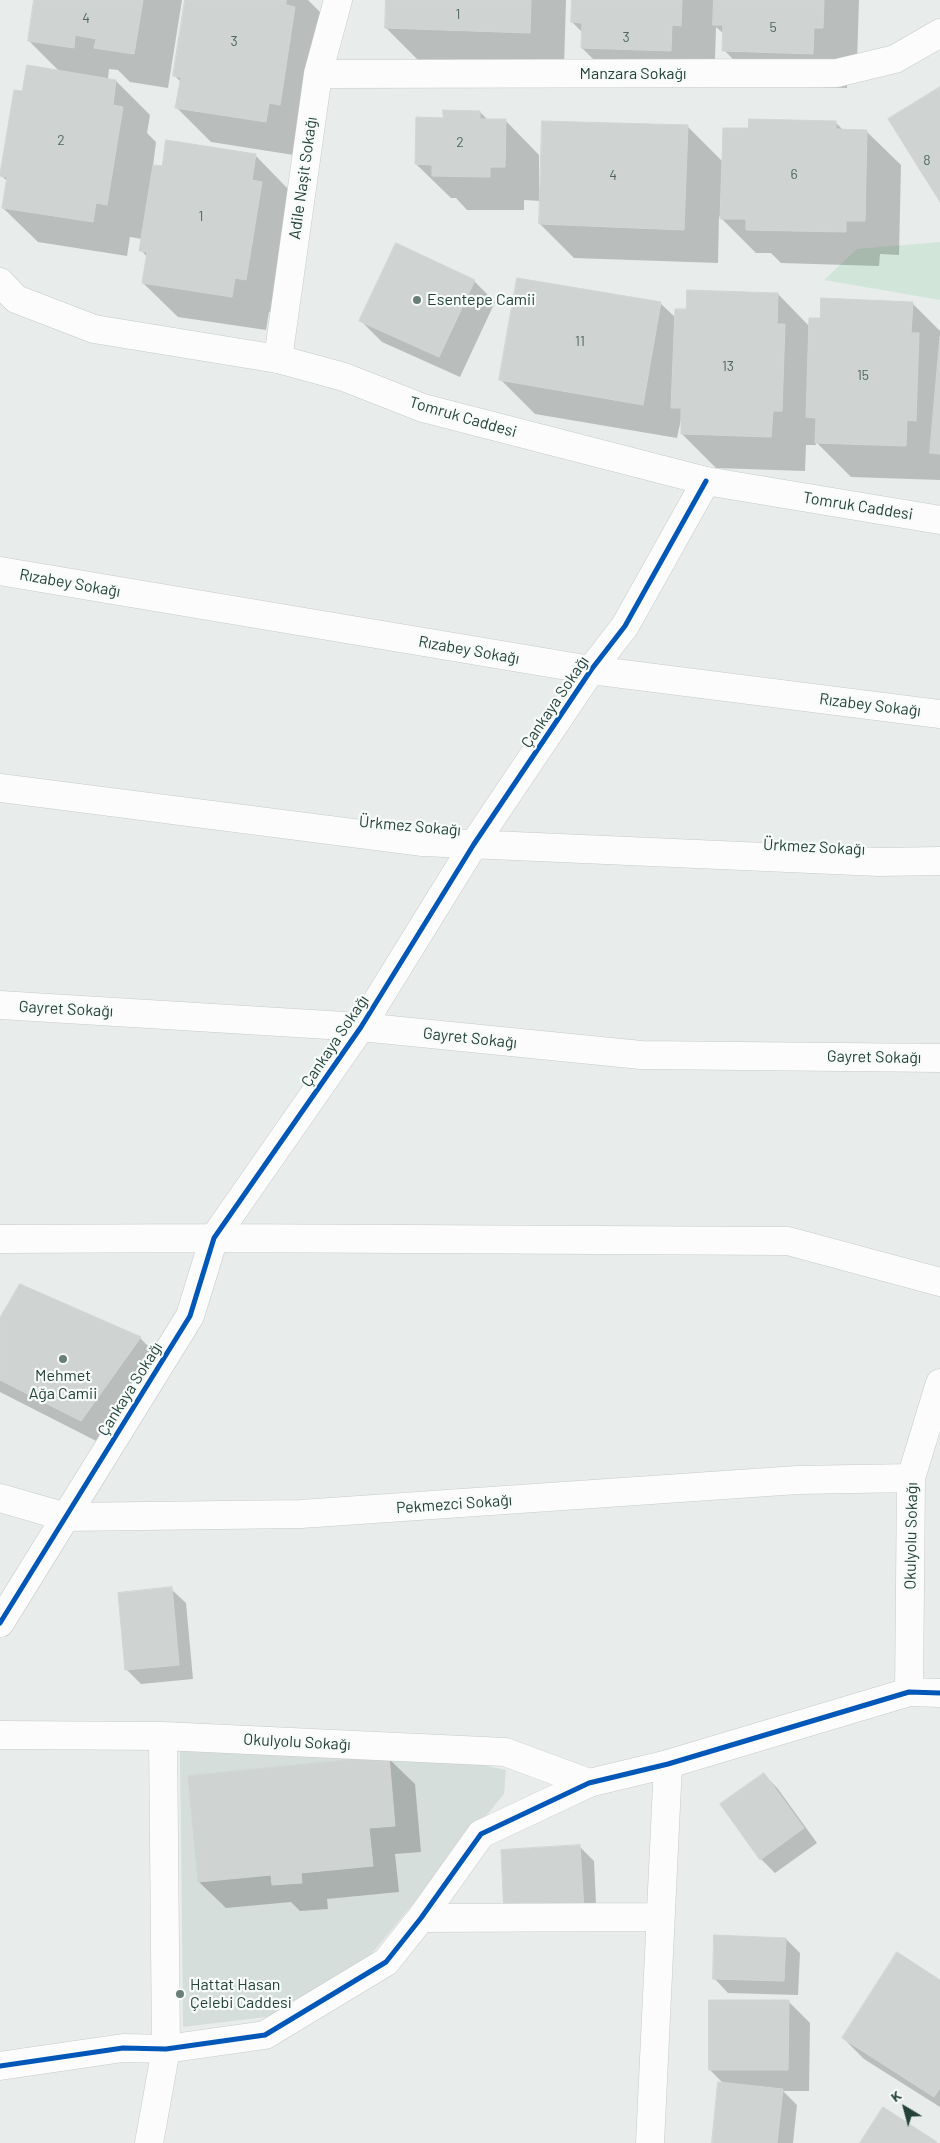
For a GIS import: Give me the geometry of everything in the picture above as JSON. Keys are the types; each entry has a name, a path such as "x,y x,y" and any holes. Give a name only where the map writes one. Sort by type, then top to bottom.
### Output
{"street":[{"name":"Adile Naşit Sokağı","path":"278,359 318,74 338,0"},
{"name":"Manzara Sokağı","path":"318,74 837,74 895,59 940,33"},
{"name":"Tomruk Caddesi","path":"0,282 16,299 94,329 278,359 344,377 423,408 706,481 940,520"},
{"name":"Çankaya Sokağı","path":"0,1623 190,1316 214,1238 361,1027 474,844 591,670 625,626 706,481"},
{"name":"Rızabey Sokağı","path":"0,571 591,670 940,714"},
{"name":"Ürkmez Sokağı","path":"0,788 423,842 879,862 940,861"},
{"name":"Gayret Sokağı","path":"0,1005 361,1027 641,1055 940,1058"},
{"path":"0,1239 214,1238 788,1241 940,1282"},
{"name":"Okulyolu Sokağı","path":"909,1692 911,1478 940,1383"},
{"name":"Pekmezci Sokağı","path":"0,1498 66,1517 301,1514 797,1480 911,1478"},
{"path":"0,2066 123,2048 166,2050 265,2035 386,1962 481,1834 589,1783 668,1764 909,1692 940,1693"},
{"name":"Okulyolu Sokağı","path":"0,1735 163,1736 505,1752 589,1783"},
{"path":"149,2143 166,2050 163,1736"},
{"path":"650,2143 668,1764"},
{"path":"420,1918 660,1917"}],"shaded area":[{"path":"180,1750 436,1755 506,1770 504,1794 369,1957 274,2016 183,2027"}],"green space":[{"path":"940,242 940,300 824,280 857,249"}],"building":[{"path":"34,0 143,0 134,54 94,48 96,39 75,35 74,48 28,41"},
{"path":"185,0 286,0 286,5 295,7 280,105 269,103 266,122 175,108 181,77 173,76"},
{"path":"386,0 531,0 530,33 385,28"},
{"path":"572,0 682,0 681,26 672,25 671,51 581,48 582,23 571,22"},
{"path":"714,0 824,0 823,28 814,28 813,54 722,51 723,25 713,25"},
{"path":"27,65 116,80 113,105 123,107 107,205 96,203 93,222 2,208 7,177 0,176 0,174 14,90 22,91"},
{"path":"940,87 940,202 888,119"},
{"path":"443,110 480,111 480,119 506,119 505,167 490,167 490,177 432,176 432,165 415,164 416,117 443,118"},
{"path":"749,119 836,121 836,129 867,130 865,221 846,221 846,232 746,230 746,219 720,219 723,128 748,128"},
{"path":"542,121 688,125 684,230 539,224"},
{"path":"166,140 256,154 252,180 262,182 246,280 235,278 232,297 142,283 147,252 139,251 153,165 162,166"},
{"name":"Esentepe Camii","path":"396,243 475,280 439,357 359,321"},
{"path":"517,278 661,302 643,405 499,380"},
{"path":"687,290 778,293 777,324 785,324 782,411 773,411 771,437 681,434 681,408 671,408 675,309 686,309"},
{"path":"821,298 913,302 911,333 919,333 916,421 907,420 906,446 815,443 816,418 806,417 809,318 820,318"},
{"path":"940,337 940,454 930,453"},
{"name":"Mehmet Ağa Camii","path":"20,1284 141,1337 81,1421 0,1380 0,1318"},
{"path":"172,1587 179,1665 125,1670 118,1593"},
{"path":"389,1756 395,1826 369,1828 373,1866 301,1873 302,1883 272,1885 271,1875 198,1882 188,1776"},
{"path":"764,1773 804,1828 760,1860 720,1804"},
{"path":"580,1845 584,1911 504,1915 501,1850"},
{"path":"714,1935 786,1938 784,1981 713,1979"},
{"path":"897,1952 940,1980 940,2088 934,2097 842,2038"},
{"path":"709,2000 789,2000 788,2070 709,2070"},
{"path":"718,2082 783,2089 777,2143 712,2143"},
{"path":"883,2107 937,2142 937,2143 860,2143"}],"cycle path":[{"path":"0,1623 190,1316 214,1238 361,1027 474,844 591,670 625,626 706,481"},
{"path":"0,2066 123,2048 166,2049 265,2035 386,1962 421,1918 481,1834 589,1783 668,1764 909,1692 940,1693"}],"place":[{"name":"Esentepe Camii","path":"417,300"},
{"name":"Mehmet Ağa Camii","path":"63,1359"},
{"name":"Hattat Hasan Çelebi Caddesi","path":"180,1994"}]}
